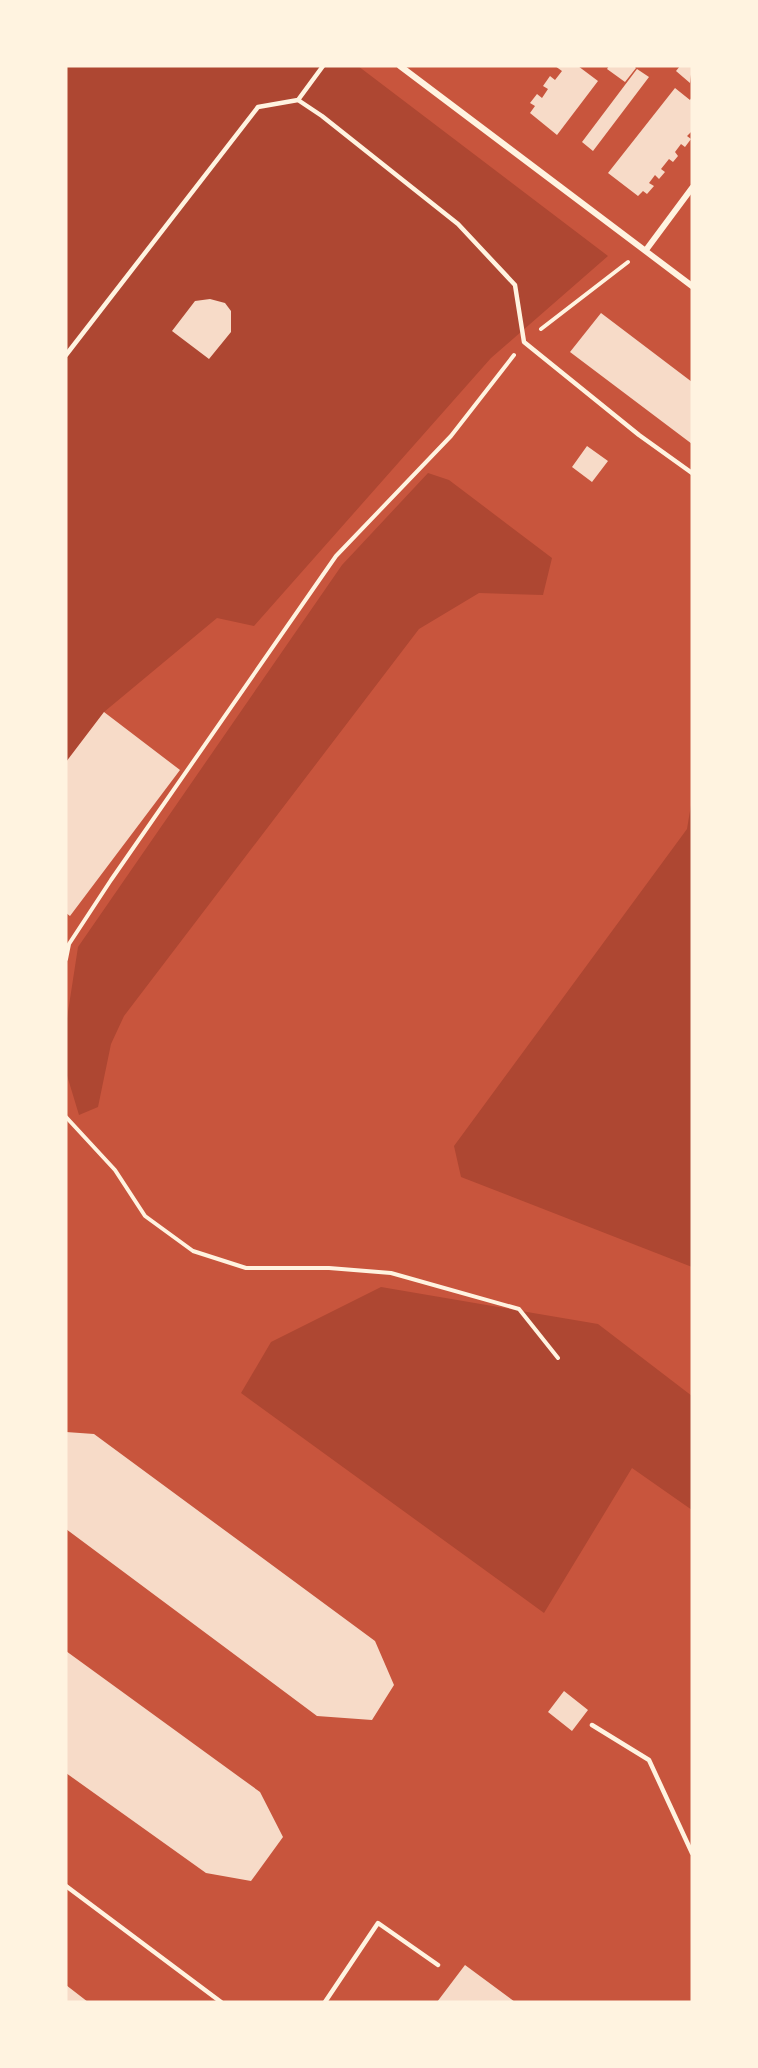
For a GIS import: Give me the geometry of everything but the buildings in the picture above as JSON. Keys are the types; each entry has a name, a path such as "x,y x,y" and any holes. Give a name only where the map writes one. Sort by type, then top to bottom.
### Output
{"street":[{"path":"400,66 692,286"},
{"path":"646,250 692,188"}],"lane":[{"path":"298,100 323,66"},
{"path":"66,355 258,107 298,100 322,116 458,224 515,285 524,342 692,473"},
{"path":"592,1725 649,1760 692,1853"},
{"path":"66,1886 221,2002"},
{"path":"325,2002 378,1923 438,1965"}],"path":[{"path":"66,958 69,944 111,880 336,556 451,435 524,342 646,250"},
{"path":"66,1117 115,1170 145,1216 193,1251 246,1268 329,1268 391,1273 519,1309 558,1358"}],"shaded area":[{"path":"66,66 358,66 608,256 491,358 254,626 217,618 104,712 66,762"},
{"path":"428,473 449,480 552,558 543,595 479,593 419,629 124,1016 111,1044 98,1107 79,1115 66,1072 66,1025 78,947 342,565"},
{"path":"692,799 692,1267 461,1177 454,1146 687,829"},
{"path":"381,1287 598,1324 692,1396 692,1510 632,1468 544,1613 241,1393 271,1342"}]}
